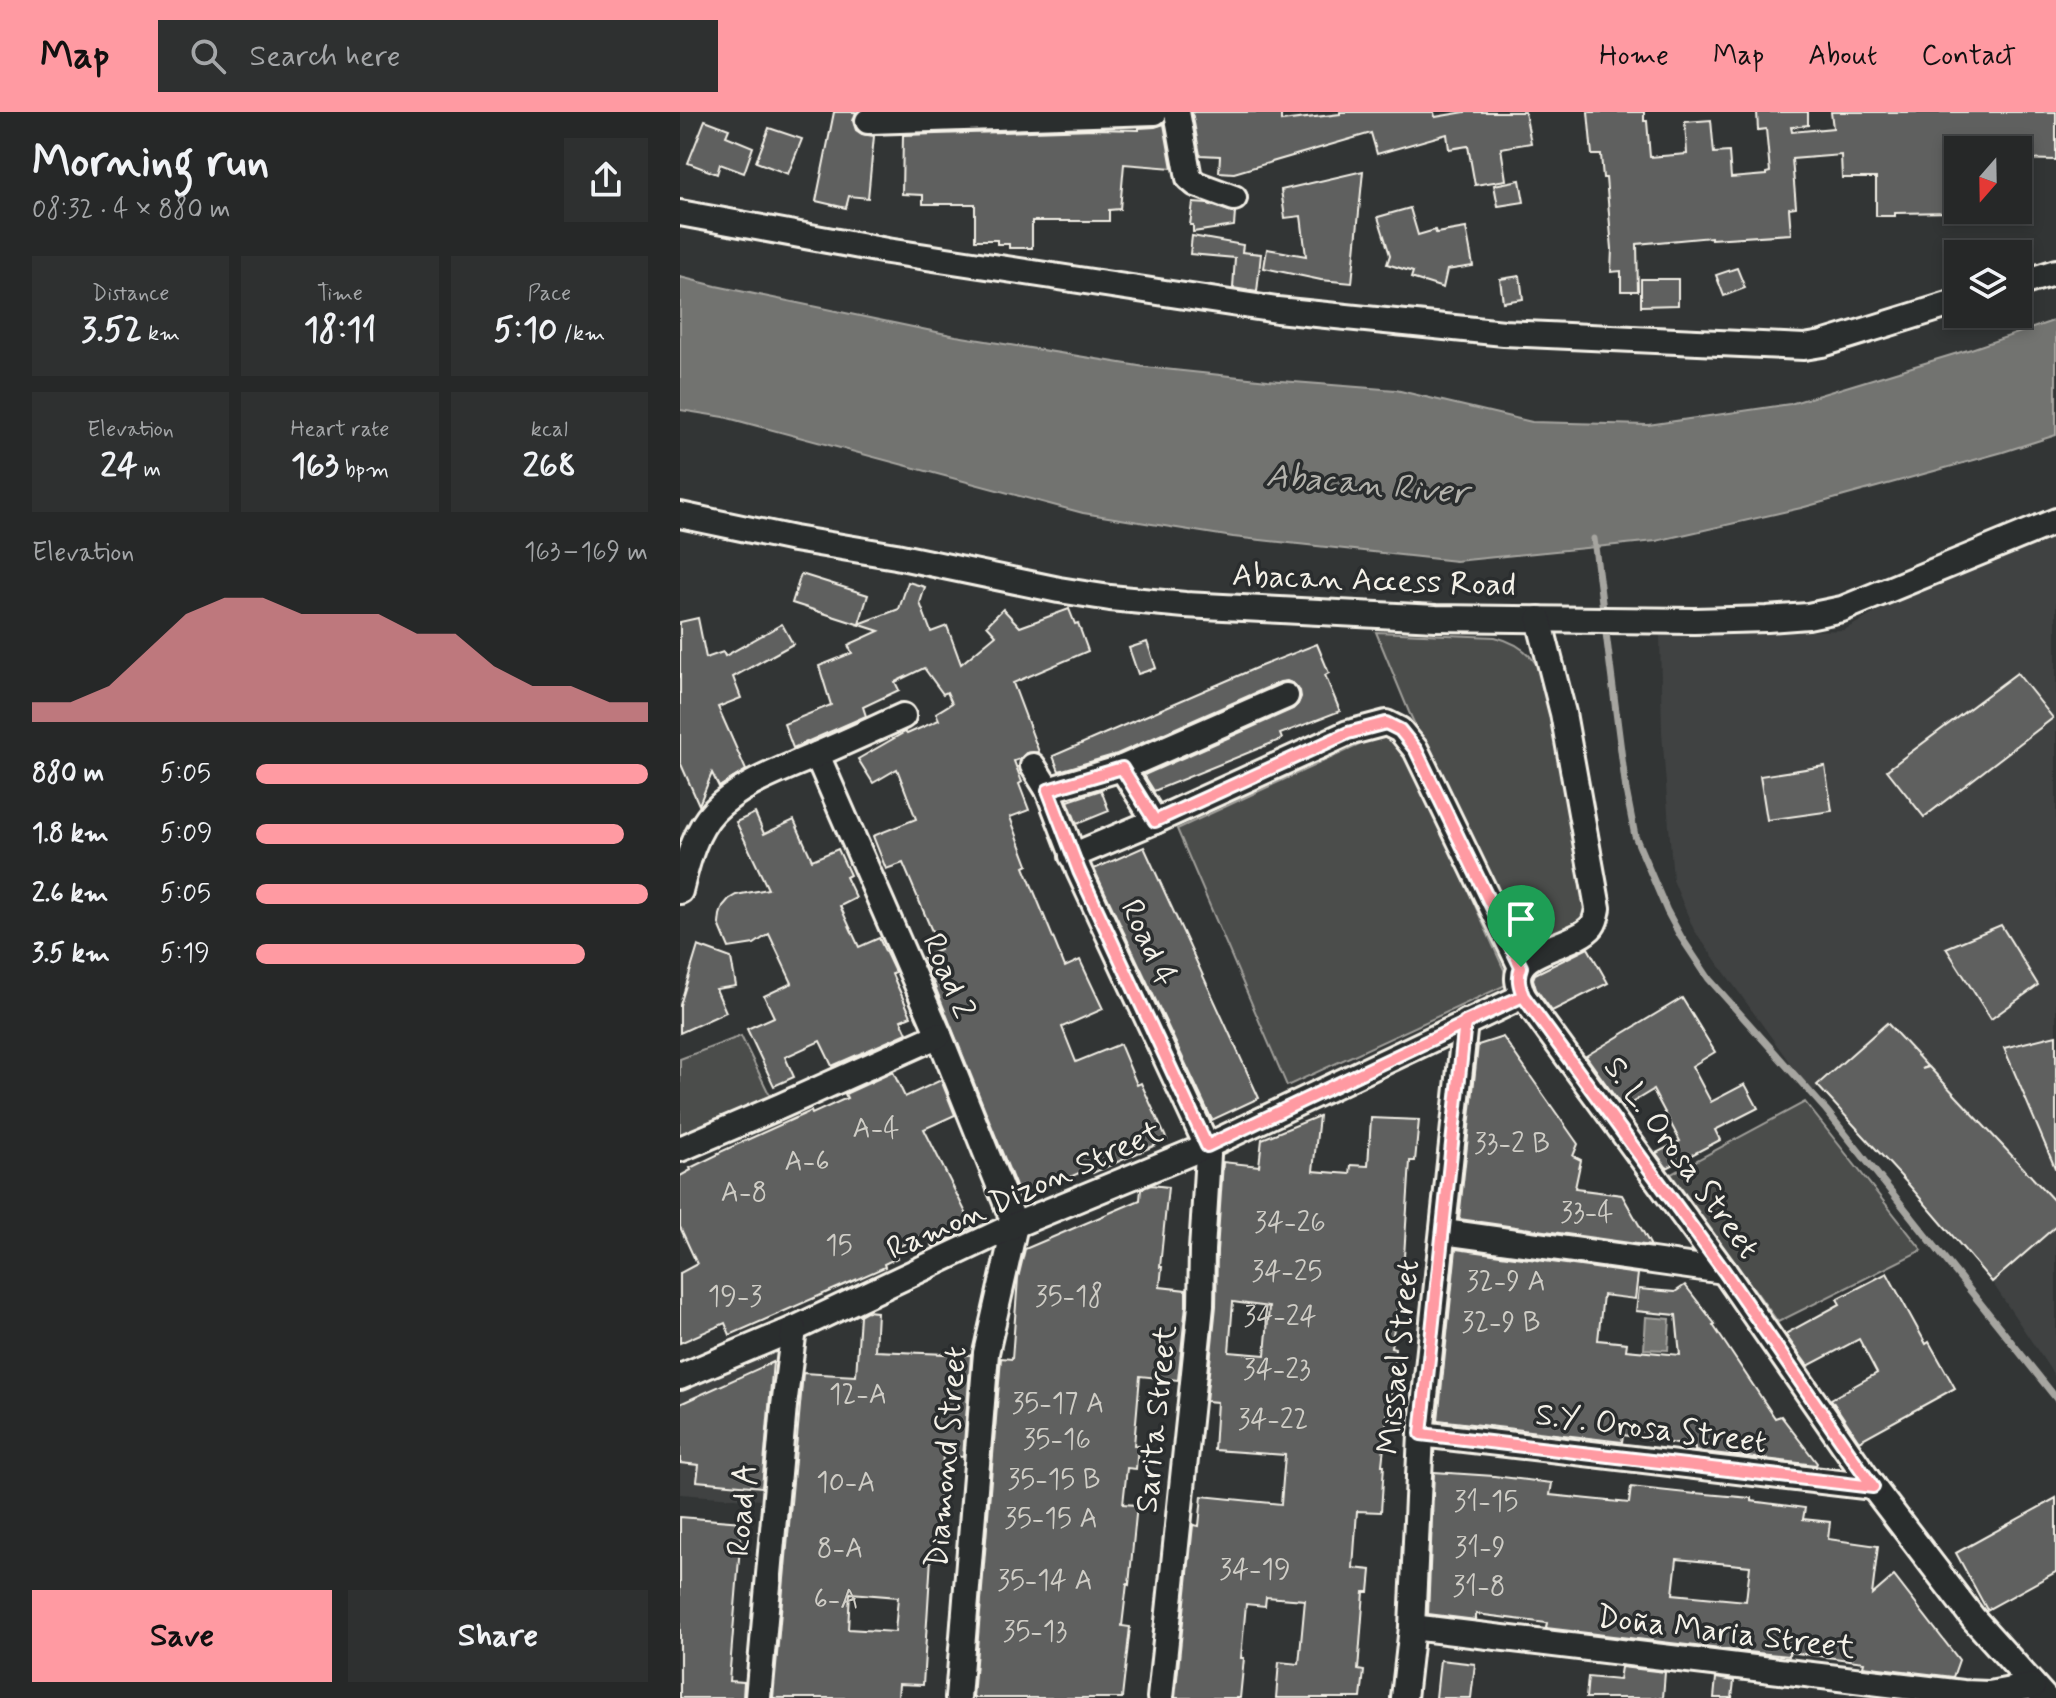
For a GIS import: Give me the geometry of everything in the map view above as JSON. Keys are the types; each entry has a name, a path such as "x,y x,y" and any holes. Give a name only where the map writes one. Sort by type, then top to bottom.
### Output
{"street":[{"path":"868,121 1155,112"},
{"path":"1177,112 1189,178 1196,184 1234,198"},
{"path":"680,213 887,251 1277,310 1504,333 1804,347 1944,306"},
{"path":"2032,280 2056,272"},
{"name":"Abacan Access Road","path":"680,515 1110,598 1436,618 1694,621 1795,617 1842,609 2056,521"},
{"path":"1523,996 1518,982 1521,967 1591,927 1598,908 1563,713 1539,619"},
{"path":"1048,790 1122,768 1286,696"},
{"path":"680,891 700,831 714,811 731,797 762,779 903,716"},
{"path":"1072,856 1348,733 1386,723 1400,730 1416,750 1521,967"},
{"name":"Road 2","path":"817,755 939,1035 1015,1225"},
{"name":"Road 4","path":"1033,766 1048,790 1072,856 1207,1146"},
{"path":"1122,768 1155,821"},
{"name":"Ramon Dizon Street","path":"680,1377 794,1329 1015,1225 1207,1146 1523,996"},
{"name":"S. L. Orosa Street","path":"1523,996 1724,1271 1873,1487 1973,1618 2039,1692"},
{"name":"Missael Street","path":"1404,1698 1412,1627 1421,1434 1465,1022"},
{"path":"680,1149 939,1035"},
{"name":"Sarita Street","path":"1160,1698 1201,1306 1207,1146"},
{"name":"Diamond Street","path":"958,1698 986,1353 1015,1225"},
{"path":"1444,1232 1724,1271"},
{"name":"Road A","path":"758,1698 784,1406 794,1329"},
{"name":"S.Y. Orosa Street","path":"1421,1434 1873,1487"},
{"name":"Doña Maria Street","path":"1412,1627 1963,1693 2039,1692"}],"shaded area":[{"path":"2056,524 2056,1378 1992,1282 1909,1185 1821,1088 1810,1091 1694,930 1673,880 1662,732 1660,636 1844,630 2018,535"},
{"path":"1376,632 1495,637 1516,645 1537,665 1551,693 1588,910 1581,921 1558,932 1528,940 1518,937 1511,930 1409,712"},
{"path":"1384,736 1394,738 1408,757 1510,983 1287,1086 1177,829"},
{"path":"741,1036 772,1100 680,1135 680,1059"},
{"path":"1805,1102 1922,1250 1778,1322 1671,1174"},
{"path":"777,1347 761,1500 680,1494 680,1388"}],"water":[{"name":"Abacan River","path":"680,277 956,336 1145,367 1396,390 1532,422 1648,425 1790,404 2056,320 2056,435 1801,508 1656,541 1456,561 1233,537 1083,513 724,417 680,410"},
{"path":"1646,1317 1670,1319 1668,1350 1644,1349"}],"building":[{"path":"834,112 856,112 853,121 856,130 874,136 868,198 849,196 846,208 816,201"},
{"path":"1192,112 1281,112 1281,121 1340,112 1434,112 1435,117 1465,112 1525,112 1531,143 1501,148 1506,180 1475,185 1468,146 1449,149 1447,134 1377,154 1371,133 1234,173 1219,172 1220,156 1200,155"},
{"path":"1588,112 1644,112 1650,157 1687,154 1685,122 1711,120 1714,153 1729,152 1731,178 1770,172 1766,129 1758,130 1757,112 1808,112 1808,125 1791,127 1792,132 1833,128 1831,112 2056,112 2056,160 2032,159 2032,136 1944,136 1944,212 1876,216 1876,178 1842,178 1841,155 1792,159 1796,207 1789,208 1791,234 1637,244 1638,291 1621,291 1621,271 1611,272 1606,178 1603,178 1601,155 1592,155"},
{"path":"705,120 729,129 726,136 753,147 744,173 720,164 717,174 688,163"},
{"path":"1164,124 1172,168 1124,164 1120,209 1109,210 1109,221 1032,221 1032,248 1009,248 1009,244 997,244 997,240 975,240 975,204 923,204 923,195 902,194 903,135 1139,130"},
{"path":"769,128 802,139 788,174 756,162"},
{"path":"1363,171 1352,283 1264,268 1267,249 1306,256 1301,216 1285,218 1281,190"},
{"path":"1520,180 1524,202 1498,206 1494,185"},
{"path":"1193,203 1208,204 1235,213 1234,226 1193,232 1193,225 1190,225"},
{"path":"1410,208 1418,235 1435,230 1436,233 1466,228 1473,266 1447,270 1443,288 1411,278 1413,272 1387,264 1390,255 1378,217"},
{"path":"1192,236 1243,245 1242,252 1261,254 1257,292 1233,288 1235,258 1190,254"},
{"path":"1737,268 1745,288 1724,296 1716,275"},
{"path":"1520,276 1523,299 1503,302 1500,279"},
{"path":"1641,279 1678,279 1678,305 1641,306"},
{"path":"801,574 868,595 859,624 899,609 908,582 925,587 920,603 931,632 947,626 961,664 996,635 987,625 1003,609 1020,627 1069,609 1075,624 1078,623 1088,651 1013,683 1039,752 1026,753 1014,761 1029,810 1010,817 1028,865 1024,867 1065,967 1080,960 1103,1009 1062,1027 1076,1062 1120,1044 1137,1085 1141,1083 1167,1140 1093,1173 1090,1168 1021,1199 923,957 940,950 903,863 886,869 873,836 916,819 897,769 873,783 858,759 905,732 907,734 939,720 936,713 952,703 947,692 943,694 924,668 895,682 899,690 863,707 866,716 793,748 784,724 831,705 819,666 852,653 848,645 879,631 792,603"},
{"path":"698,618 706,658 723,652 725,656 782,624 793,644 733,677 741,698 718,707 746,770 719,787 712,773 699,805 680,762 680,622"},
{"path":"1147,642 1156,668 1138,674 1129,648"},
{"path":"1317,644 1329,673 1325,675 1340,711 1280,734 1282,739 1154,791 1144,775 1293,709 1301,697 1300,691 1294,684 1280,682 1117,754 1059,771 1053,756"},
{"path":"2017,673 2053,718 1924,817 1887,770"},
{"path":"1825,766 1832,811 1767,820 1760,776"},
{"path":"1101,790 1109,811 1077,824 1068,801"},
{"path":"755,813 764,834 794,820 812,860 838,849 856,898 840,906 859,947 879,938 911,1016 901,1020 907,1033 832,1066 820,1041 785,1057 794,1077 774,1086 747,1029 774,1017 764,996 792,983 769,934 754,944 729,948 719,924 723,906 729,899 768,889 736,822"},
{"path":"1144,847 1259,1098 1212,1120 1094,869"},
{"path":"2001,925 2038,985 1991,1019 1946,948"},
{"path":"698,946 731,958 736,986 716,989 726,1012 680,1033 680,1005"},
{"path":"1588,948 1608,983 1552,1011 1536,989 1535,974"},
{"path":"1682,998 1715,1052 1692,1066 1711,1102 1745,1084 1758,1108 1715,1130 1720,1140 1667,1168 1656,1153 1680,1141 1653,1090 1623,1108 1586,1056"},
{"path":"1887,1023 1927,1066 1922,1069 1929,1067 2056,1203 2056,1226 1992,1282 1817,1085"},
{"path":"2056,1035 2056,1168 2055,1168 2004,1048"},
{"path":"1503,1037 1578,1144 1573,1156 1581,1160 1575,1188 1622,1195 1651,1246 1459,1219 1478,1045"},
{"path":"893,1072 905,1097 941,1080 955,1115 924,1129 973,1227 933,1247 927,1234 893,1249 897,1258 884,1264 885,1267 730,1335 725,1323 680,1343 680,1273 697,1264 680,1227 680,1176 718,1153 847,1098 845,1094"},
{"path":"1319,1116 1313,1171 1350,1174 1351,1165 1368,1166 1371,1118 1419,1120 1415,1161 1410,1161 1403,1273 1391,1347 1395,1348 1382,1465 1381,1512 1357,1511 1353,1568 1371,1570 1369,1592 1364,1592 1358,1670 1364,1671 1361,1698 1276,1698 1279,1662 1299,1664 1305,1600 1266,1597 1265,1606 1246,1604 1240,1698 1175,1698 1193,1525 1199,1526 1202,1496 1281,1504 1285,1455 1214,1450 1217,1402 1206,1401 1216,1306 1223,1162 1259,1166 1262,1139","holes":["1233,1302 1269,1307 1265,1355 1229,1352"]},
{"path":"1151,1185 1168,1187 1160,1287 1186,1290 1186,1305 1178,1380 1140,1376 1134,1445 1138,1446 1136,1469 1127,1468 1123,1504 1137,1505 1122,1626 1130,1627 1122,1698 973,1698 1001,1358 1012,1359 1018,1278 1025,1249 1140,1200 1141,1189"},
{"path":"1456,1249 1638,1274 1635,1299 1603,1295 1598,1340 1627,1343 1626,1350 1680,1355 1676,1315 1636,1311 1639,1289 1675,1292 1685,1285 1715,1324 1775,1418 1781,1416 1816,1465 1695,1451 1695,1447 1623,1435 1622,1442 1438,1420"},
{"path":"1887,1273 1926,1344 1929,1342 1955,1388 1859,1441 1831,1399 1877,1373 1859,1339 1808,1366 1785,1334 1840,1304 1837,1299"},
{"path":"867,1311 877,1312 875,1351 971,1355 963,1457 943,1455 935,1558 931,1558 923,1685 899,1684 898,1698 773,1698 803,1373 856,1376 860,1315","holes":["850,1593 898,1597 895,1632 848,1629"]},
{"path":"773,1362 762,1487 697,1481 699,1465 680,1463 680,1404"},
{"path":"1434,1472 1552,1483 1550,1495 1629,1503 1631,1487 1751,1498 1751,1501 1805,1508 1803,1519 1830,1522 1828,1539 1878,1546 1872,1595 1894,1576 1959,1660 1953,1677 1863,1666 1864,1662 1789,1652 1789,1656 1737,1651 1546,1628 1547,1623 1476,1614 1476,1620 1428,1614","holes":["1677,1559 1750,1566 1746,1601 1673,1594"]},
{"path":"2056,1498 2056,1572 1987,1610 1956,1553"},
{"path":"680,1517 742,1522 729,1681 744,1682 743,1698 680,1698"},
{"path":"1440,1660 1475,1664 1471,1698 1436,1698"},
{"path":"1621,1667 1665,1672 1663,1698 1586,1698 1588,1677 1619,1680"},
{"path":"1716,1678 1734,1681 1732,1698 1714,1698"}],"waterway":[{"path":"1594,539 1626,790 1635,836 1667,911 1709,979 1826,1110 2056,1398"}],"route":[{"path":"1521,967 1416,750 1400,730 1386,723 1348,733 1155,821 1122,768 1048,790 1072,856 1207,1146 1465,1022 1523,996 1724,1271 1873,1487 1421,1434 1465,1022 1486,1013 1523,996 1518,982 1521,967"}]}
